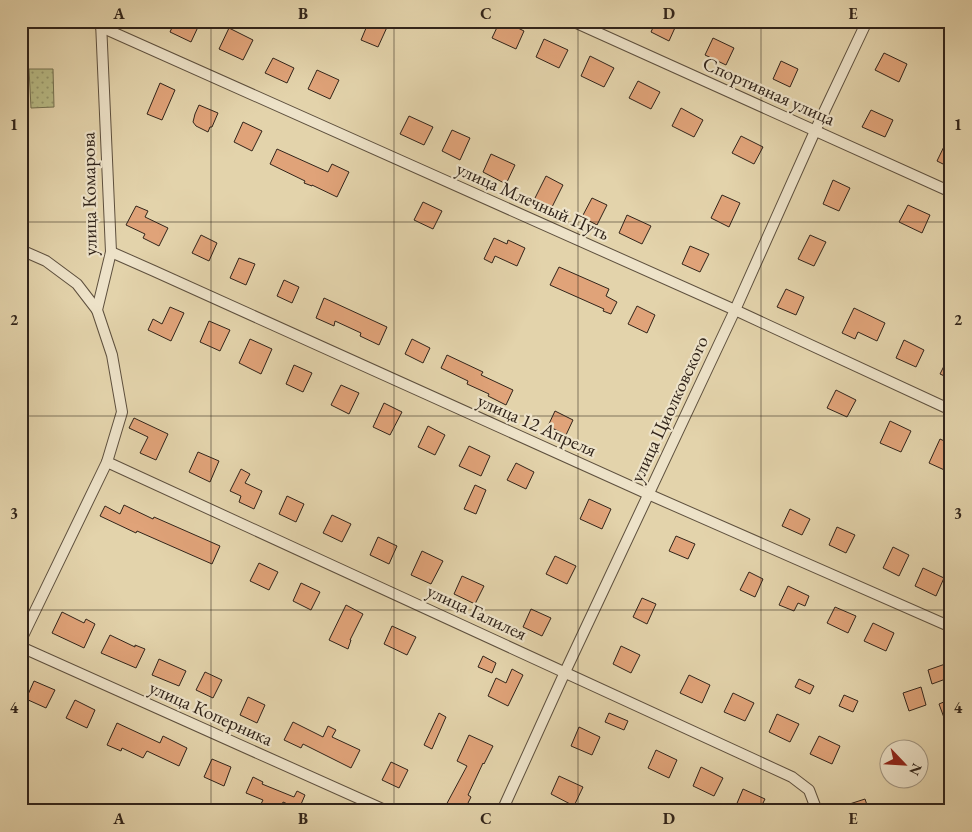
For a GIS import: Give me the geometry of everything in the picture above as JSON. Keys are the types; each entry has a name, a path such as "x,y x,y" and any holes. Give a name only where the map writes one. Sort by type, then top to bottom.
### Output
{"street":[{"name":"Спортивная улица","path":"572,21 951,192"},
{"name":"улица Циолковского","path":"502,811 564,672 735,310 815,131 867,21"},
{"name":"улица Комарова","path":"97,310 111,252 101,24"},
{"name":"улица Млечный Путь","path":"101,24 735,310 951,410"},
{"path":"21,250 46,261 78,284 97,310 112,355 122,412 107,462 21,640"},
{"name":"улица 12 Апреля","path":"111,252 648,494 951,627"},
{"name":"улица Галилея","path":"107,462 792,776 809,790 817,811"},
{"name":"улица Коперника","path":"21,647 387,811"}],"green space":[{"path":"29,69 53,69 54,107 31,108"}],"building":[{"path":"175,21 187,21 198,27 191,42 170,32"},
{"path":"369,21 379,21 388,25 378,47 361,40"},
{"path":"500,21 504,21 524,31 516,49 492,38"},
{"path":"656,21 678,21 669,41 651,32"},
{"path":"229,28 253,40 243,60 219,49"},
{"path":"713,38 734,48 726,65 705,55"},
{"path":"544,39 568,50 559,68 536,57"},
{"path":"884,53 907,64 899,82 875,70"},
{"path":"590,56 614,68 604,87 581,76"},
{"path":"273,58 294,68 287,83 265,73"},
{"path":"781,61 798,69 790,87 773,79"},
{"path":"317,70 339,80 330,99 308,89"},
{"path":"638,81 660,92 651,109 629,98"},
{"path":"160,83 175,90 162,120 147,114"},
{"path":"199,105 218,113 208,132 196,126 193,122"},
{"path":"681,108 703,120 694,137 672,126"},
{"path":"871,110 893,120 885,137 862,127"},
{"path":"409,116 433,127 424,145 400,134"},
{"path":"243,122 262,131 252,151 234,142"},
{"path":"452,130 470,138 460,160 442,151"},
{"path":"951,132 951,168 937,161"},
{"path":"741,136 763,147 754,164 732,153"},
{"path":"277,149 328,172 332,164 349,172 337,197 304,183 305,181 270,164"},
{"path":"491,154 515,165 506,184 483,172"},
{"path":"546,176 563,185 551,209 534,200"},
{"path":"833,180 850,188 839,211 823,204"},
{"path":"722,195 740,203 729,227 711,218"},
{"path":"592,198 607,205 597,225 582,217"},
{"path":"423,202 442,211 433,229 414,220"},
{"path":"908,205 930,215 922,233 899,222"},
{"path":"136,206 148,211 145,217 168,228 159,246 143,238 145,234 126,225"},
{"path":"627,215 651,226 642,244 619,233"},
{"path":"201,235 217,243 209,261 192,253"},
{"path":"810,235 826,242 814,266 798,259"},
{"path":"494,238 507,244 508,240 525,248 517,266 495,256 492,263 484,259"},
{"path":"690,246 709,254 700,272 682,264"},
{"path":"239,258 255,264 246,285 230,278"},
{"path":"559,267 609,289 606,296 617,302 611,314 603,311 604,309 550,285"},
{"path":"284,280 299,287 292,303 277,296"},
{"path":"786,289 804,297 796,315 777,307"},
{"path":"324,298 387,327 379,345 360,336 361,333 335,321 334,326 316,318"},
{"path":"637,306 655,315 647,333 628,324"},
{"path":"170,307 184,313 171,341 148,330 153,319 162,324"},
{"path":"854,308 885,323 877,341 858,332 855,339 842,333"},
{"path":"209,321 230,330 220,351 200,342"},
{"path":"250,339 272,349 261,374 239,363"},
{"path":"412,339 430,348 423,363 405,354"},
{"path":"904,340 924,350 916,367 896,358"},
{"path":"951,352 951,379 940,374"},
{"path":"447,355 483,372 481,375 513,390 506,405 488,396 489,394 467,384 468,381 441,368"},
{"path":"294,365 312,373 303,392 286,384"},
{"path":"341,385 359,393 349,414 331,405"},
{"path":"836,390 856,400 847,417 827,408"},
{"path":"384,403 402,412 390,435 373,427"},
{"path":"555,411 573,420 566,435 548,426"},
{"path":"134,418 168,434 156,460 140,453 148,437 129,428"},
{"path":"890,421 911,431 901,452 880,443"},
{"path":"428,426 445,435 435,455 418,447"},
{"path":"940,439 951,444 951,473 929,463"},
{"path":"469,446 490,456 481,476 459,466"},
{"path":"198,452 219,461 210,482 189,472"},
{"path":"516,463 534,472 526,489 507,480"},
{"path":"241,469 250,474 245,483 262,491 254,509 239,502 241,496 230,491"},
{"path":"475,485 486,490 476,514 464,509"},
{"path":"287,496 304,504 296,522 279,514"},
{"path":"589,499 611,509 602,529 580,519"},
{"path":"124,505 220,546 212,564 100,516 105,506 120,514"},
{"path":"790,509 810,519 802,535 782,526"},
{"path":"332,515 351,524 342,542 323,533"},
{"path":"837,527 855,535 846,553 829,545"},
{"path":"676,536 695,544 688,559 669,551"},
{"path":"378,537 397,546 389,564 370,555"},
{"path":"893,547 909,555 899,576 883,568"},
{"path":"422,551 443,561 431,584 411,575"},
{"path":"555,556 576,566 567,584 546,574"},
{"path":"259,563 278,572 269,590 250,581"},
{"path":"923,568 944,578 936,596 915,586"},
{"path":"749,572 763,579 755,597 740,590"},
{"path":"462,576 484,586 475,604 454,594"},
{"path":"301,583 320,592 311,610 293,601"},
{"path":"788,586 809,596 805,606 798,603 794,611 779,605"},
{"path":"642,598 656,604 647,624 633,617"},
{"path":"346,605 363,614 350,640 348,649 329,640"},
{"path":"835,607 856,616 848,633 827,623"},
{"path":"531,609 551,618 542,636 523,627"},
{"path":"62,612 84,623 86,619 95,624 84,648 52,633"},
{"path":"873,623 894,633 886,651 864,641"},
{"path":"392,626 416,637 407,655 384,644"},
{"path":"110,635 135,647 135,645 145,649 136,668 101,653"},
{"path":"621,646 640,655 631,673 613,664"},
{"path":"483,656 496,663 492,673 478,667"},
{"path":"159,659 186,671 179,686 152,675"},
{"path":"951,662 951,677 932,684 928,670"},
{"path":"512,669 523,675 508,706 488,696 496,678 506,683"},
{"path":"205,672 222,680 213,698 196,690"},
{"path":"689,675 710,685 702,703 680,693"},
{"path":"799,679 814,686 810,694 795,687"},
{"path":"34,681 55,690 46,708 26,699"},
{"path":"921,687 926,705 909,711 903,693"},
{"path":"733,693 754,703 745,721 724,712"},
{"path":"844,695 858,701 853,712 839,706"},
{"path":"248,697 265,705 257,723 240,715"},
{"path":"951,699 951,734 950,734 939,704"},
{"path":"75,700 95,710 87,728 66,718"},
{"path":"439,713 446,717 432,749 424,745"},
{"path":"609,713 628,721 624,730 605,722"},
{"path":"777,714 799,724 790,742 769,732"},
{"path":"293,722 323,737 328,726 336,730 332,737 360,750 351,768 303,744 301,748 284,740"},
{"path":"117,723 160,743 163,736 187,748 179,766 147,751 143,758 122,748 121,751 107,745"},
{"path":"579,727 600,737 592,755 571,746"},
{"path":"469,735 493,746 468,795 471,797 464,811 453,811 445,807 467,766 457,761"},
{"path":"819,736 840,746 832,764 810,754"},
{"path":"656,750 677,760 669,778 648,768"},
{"path":"212,759 231,767 224,786 204,777"},
{"path":"391,762 408,770 399,788 382,780"},
{"path":"701,767 723,778 714,796 693,786"},
{"path":"559,776 583,787 574,806 551,794"},
{"path":"253,777 263,782 262,784 294,797 297,791 305,795 299,809 283,802 280,811 271,811 260,806 263,800 246,793"},
{"path":"743,789 765,799 759,811 741,811 735,808"},
{"path":"865,799 869,811 834,811 834,809"}]}
